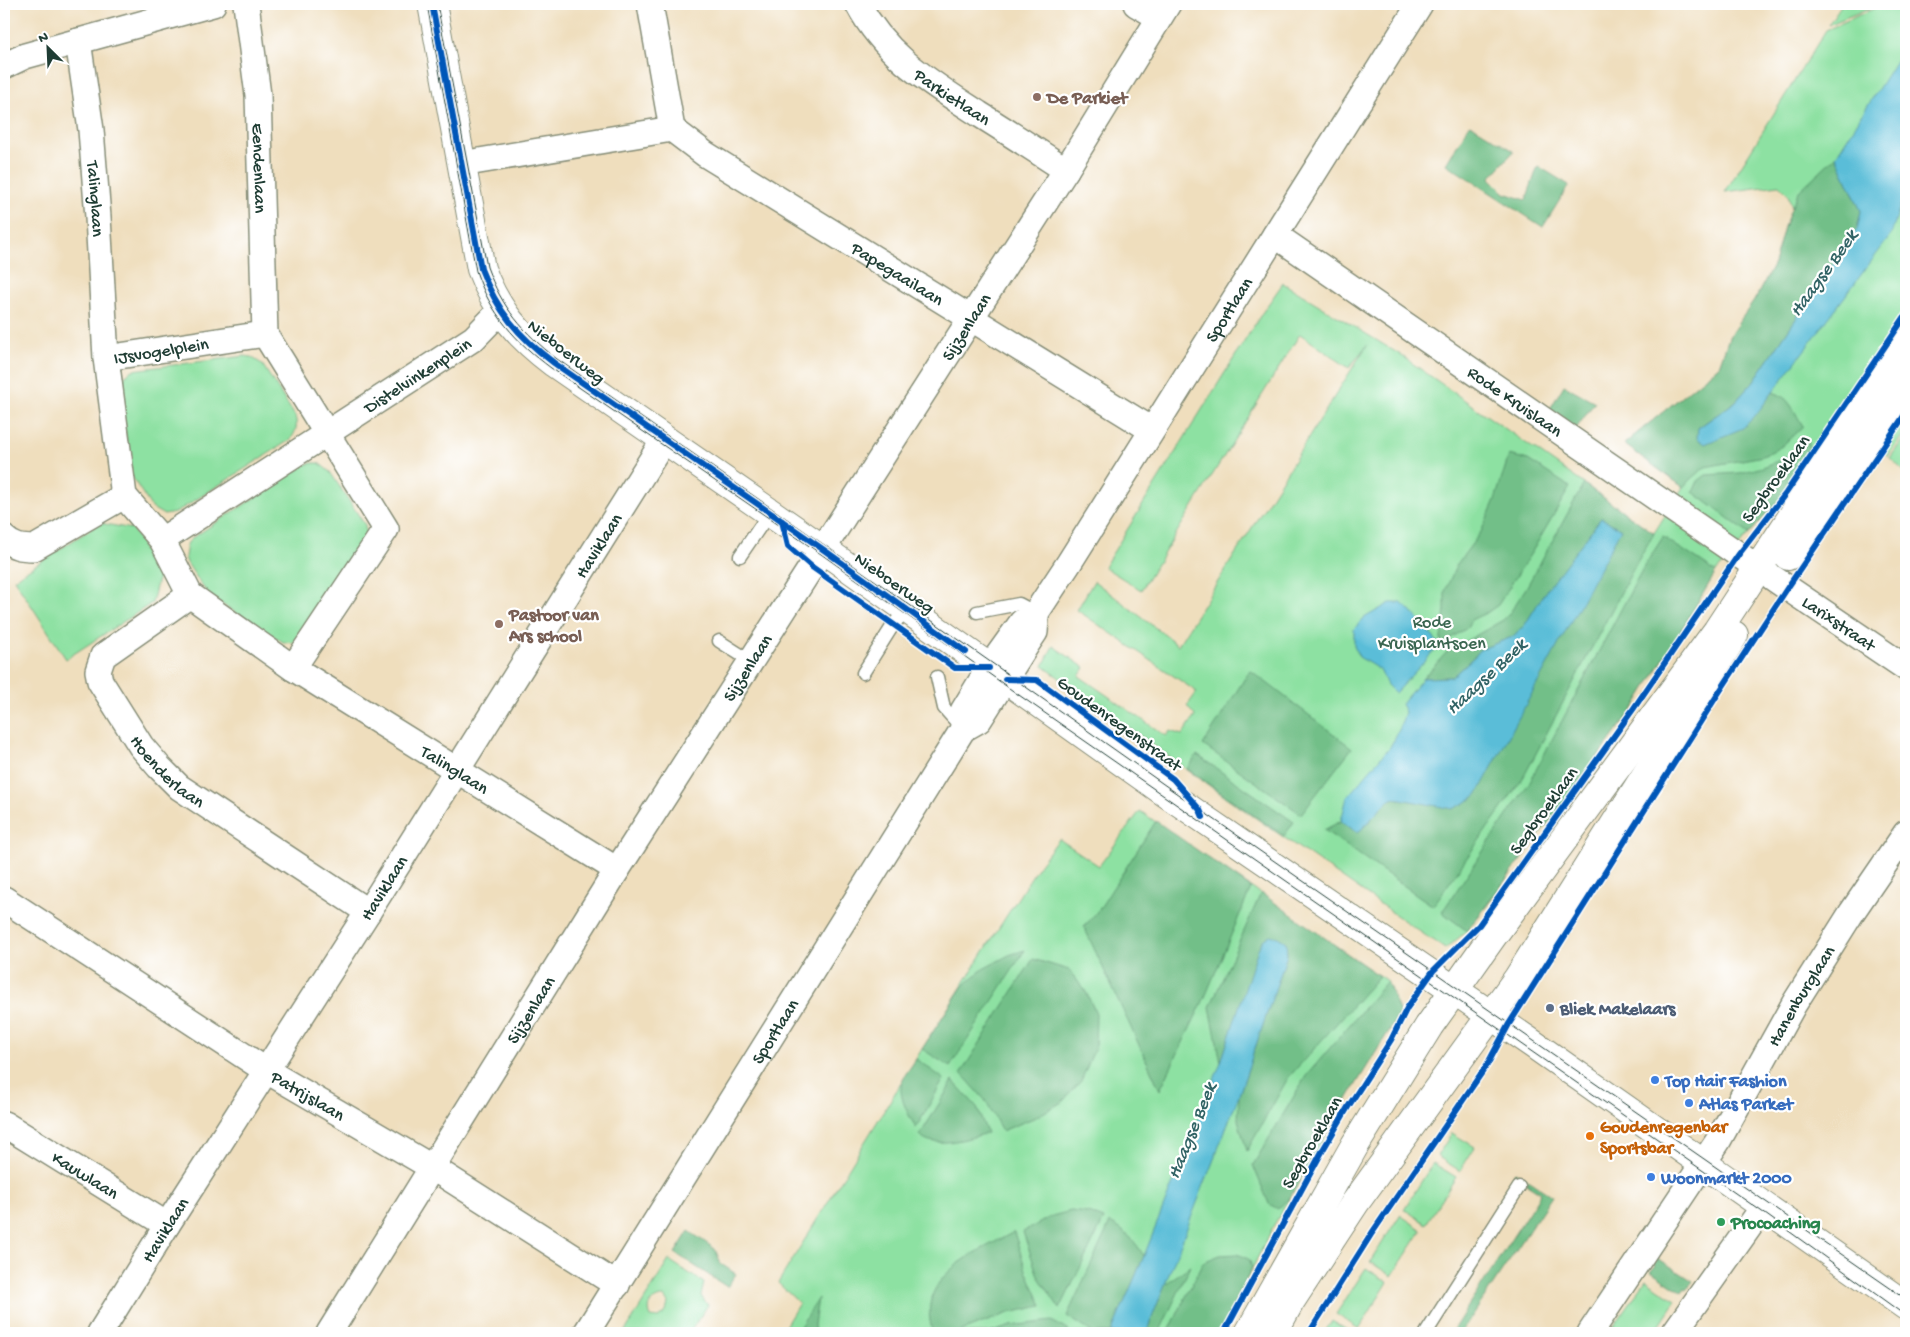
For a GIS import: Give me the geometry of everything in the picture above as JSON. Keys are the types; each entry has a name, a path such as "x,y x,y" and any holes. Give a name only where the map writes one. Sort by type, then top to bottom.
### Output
{"main road":[{"name":"Nieboerweg","path":"432,4 481,269 490,292 518,333 540,353 770,512 997,674"},
{"name":"Segbroeklaan","path":"1273,1333 1355,1203 1518,978 1734,635 1765,573 1906,344"},
{"name":"Segbroeklaan","path":"1250,1333 1355,1145 1430,1026 1492,937 1717,631 1765,573 1906,382"},
{"name":"Goudenregenstraat","path":"997,674 1764,1206 1904,1300"}],"street":[{"path":"4,66 25,56 213,4"},
{"name":"Eendenlaan","path":"246,4 258,95 265,334"},
{"path":"461,164 672,129 650,4"},
{"name":"Parkietlaan","path":"858,4 868,23 897,56 929,82 1066,170"},
{"path":"1136,4 1163,10"},
{"name":"Sportlaan","path":"586,1333 963,729 979,720 997,674 1035,632 1036,613 1420,4"},
{"name":"Sijzenlaan","path":"329,1333 617,870 1066,170 1163,10"},
{"name":"Talinglaan","path":"78,41 91,130 106,358"},
{"name":"Papegaailaan","path":"672,129 705,154 1152,430"},
{"name":"Rode Kruislaan","path":"1275,235 1765,573"},
{"name":"Distelvinkenplein","path":"328,434 474,338 501,310"},
{"path":"4,538 10,544 23,548 34,548 124,496 162,540 190,596 293,668 386,529 265,334"},
{"name":"IJsvogelplein","path":"124,496 106,358 265,334"},
{"path":"162,540 328,434"},
{"name":"Haviklaan","path":"100,1333 368,912 664,440"},
{"name":"Larixstraat","path":"1765,573 1906,668"},
{"name":"Hoenderlaan","path":"190,596 103,656 98,670 100,681 141,746 179,786 368,912"},
{"name":"Talinglaan","path":"293,668 617,870"},
{"name":"Hanenburglaan","path":"1590,1333 1718,1141 1794,1004 1852,912 1906,833"},
{"name":"Patrijslaan","path":"4,899 267,1071 433,1168 617,1285"},
{"name":"Kauwlaan","path":"4,1124 167,1225"},
{"path":"1674,1333 1764,1206"}],"lane":[{"path":"740,556 770,512"},
{"path":"977,612 1018,604 1036,613"},
{"path":"863,672 906,608"},
{"path":"720,641 752,662"},
{"path":"938,677 944,708 963,729"},
{"path":"1426,1333 1519,1187"}],"green space":[{"path":"1842,4 1879,4 1828,25"},
{"name":"Rode Kruisplantsoen","path":"1884,4 1906,4 1906,312 1785,493 1716,572 1634,708 1489,903 1467,931 1445,949 1211,787 1043,666 1053,646 1085,668 1079,676 1166,736 1170,731 1182,735 1195,716 1187,706 1197,692 1077,610 1094,581 1178,645 1367,345 1349,368 1300,334 1141,590 1104,567 1262,313 1283,283 1399,354 1654,533 1683,487 1624,444 1719,366 1730,335 1754,301 1774,264 1784,227 1792,208 1788,194 1779,185 1725,192 1826,30"},
{"path":"1470,124 1514,151 1490,178 1505,193 1526,200 1538,166 1569,185 1543,227 1446,164"},
{"path":"1836,156 1861,211 1857,229 1753,382 1735,402 1698,428 1755,416 1772,392 1787,401 1803,426 1782,446 1763,456 1705,467 1683,487 1624,444 1719,366 1730,335 1754,301 1774,264 1784,227 1798,192"},
{"path":"245,356 251,357 262,364 295,416 296,429 294,434 290,440 175,513 164,515 152,508 130,474 120,382 133,370"},
{"path":"1564,385 1595,402 1570,437 1544,419"},
{"path":"1906,415 1906,431 1888,456 1882,451"},
{"path":"1906,435 1906,473 1890,458"},
{"path":"1807,440 1810,454 1785,493 1749,534 1693,492 1698,481 1706,475 1740,473 1763,467 1785,458"},
{"path":"1509,455 1528,460 1570,487 1498,605 1471,620 1467,628 1440,645 1445,610 1445,591 1457,564 1481,532 1495,500"},
{"path":"319,463 330,472 365,525 365,541 295,643 283,642 209,596 187,563 185,557 187,544 192,538 307,464"},
{"path":"1584,484 1654,533 1523,778 1433,906 1324,830 1341,821 1358,833 1388,801 1395,798 1453,808 1621,529 1601,518 1524,626 1512,637 1479,650 1452,677 1423,678 1447,652 1503,620 1509,614 1526,588"},
{"path":"100,523 132,529 142,543 146,554 150,554 160,571 152,603 66,659 14,579"},
{"path":"1663,537 1716,572 1634,708 1467,931 1442,912 1529,783 1643,568"},
{"path":"1250,670 1352,748 1301,814 1203,745"},
{"path":"1197,755 1294,822 1284,836 1187,769"},
{"path":"1140,811 1387,981 1400,1013 1350,1094 1274,1225 1220,1333 781,1333 799,1303 778,1283 922,1049 1037,868 1059,839 1099,866"},
{"path":"1156,821 1251,888 1205,997 1160,1090 1084,927 1100,908"},
{"path":"1261,893 1379,976 1288,1078 1247,1151 1238,1120 1239,1095 1287,955 1286,942 1263,940 1261,943 1221,1062 1210,1007"},
{"path":"1025,950 950,1067 922,1049 962,987 983,969 1009,955"},
{"path":"1033,959 1069,970 1086,992 1096,1013 1095,1048 1081,1081 1062,1102 1036,1117 1002,1131 985,1100 961,1073"},
{"path":"1387,981 1400,1013 1350,1094 1291,1196 1278,1209 1269,1204 1253,1165 1306,1076"},
{"path":"916,1059 944,1079 916,1128 904,1105 901,1085"},
{"path":"953,1081 977,1107 987,1133 952,1142 933,1142 920,1135"},
{"path":"1452,1133 1475,1147 1460,1171 1437,1156"},
{"path":"1433,1163 1456,1177 1426,1224 1404,1209"},
{"path":"1515,1172 1552,1196 1461,1333 1451,1333 1541,1193 1513,1175"},
{"path":"1071,1211 1088,1213 1104,1219 1060,1309 1038,1276 1023,1232 1052,1216"},
{"path":"1400,1215 1422,1230 1392,1276 1370,1262"},
{"path":"1110,1223 1130,1237 1144,1256 1111,1333 1093,1333 1067,1316"},
{"path":"689,1231 715,1249 721,1264 736,1274 727,1287 675,1253"},
{"path":"1014,1232 1026,1270 1042,1306 1009,1313 956,1333 933,1333 929,1313 932,1296 940,1282 951,1269 982,1249"},
{"path":"1238,1254 1250,1260 1252,1268 1220,1333 1168,1333 1203,1262 1220,1255"},
{"path":"1656,1257 1693,1281 1687,1289 1685,1288 1682,1292 1651,1271 1656,1265 1653,1262"},
{"path":"669,1260 704,1283 701,1296 708,1305 689,1333 624,1333","holes":["664,1297 668,1303 666,1312 659,1318 651,1317 649,1309 653,1300"]},
{"path":"1191,1265 1159,1333 1146,1333 1164,1285"},
{"path":"1366,1268 1388,1282 1359,1329 1336,1314"},
{"path":"1646,1280 1676,1300 1654,1333 1609,1333"},
{"path":"818,1298 814,1325 815,1333 796,1333"},
{"path":"1052,1321 1072,1333 989,1333 1011,1326"},
{"path":"1332,1321 1352,1333 1324,1333"}],"water":[{"path":"1906,45 1906,187 1891,235 1755,416 1743,428 1705,444 1697,438 1698,428 1735,402 1753,382 1857,229 1861,211 1836,156"},
{"name":"Haagse Beek","path":"1601,518 1621,529 1477,795 1453,809 1395,798 1388,801 1358,833 1341,821 1347,797 1390,747 1400,728 1405,712 1401,704 1423,678 1452,677 1479,650 1512,637 1524,626 1547,589"},
{"path":"1390,603 1401,603 1410,610 1440,645 1395,693 1387,685 1380,670 1359,657 1354,646 1354,629 1364,618"},
{"path":"1270,935 1286,942 1287,955 1239,1095 1146,1333 1111,1333 1144,1256 1221,1062 1258,949 1263,940"}],"tram line":[{"path":"427,4 476,271 497,313 526,348 551,368 821,554 1016,693 1761,1211 1906,1316"},
{"path":"437,4 487,267 499,295 507,307 524,329 545,349 1169,788 1906,1299"}],"cycle path":[{"path":"432,4 481,269 494,298 510,322 530,343 554,363 824,550 966,652"},
{"path":"1224,1333 1324,1148 1391,1040 1407,1008 1433,971 1479,925 1634,708 1739,554 1786,493 1906,315"},
{"path":"1309,1333 1372,1233 1487,1065 1509,1024 1718,694 1906,413"},
{"path":"782,521 788,546 812,567 955,668 989,668"},
{"path":"1005,679 1037,680 1173,779 1200,810 1203,817"}],"place":[{"name":"De Parkiet","path":"1037,97"},
{"name":"Pastoor van Ars school","path":"499,624"},
{"name":"Bliek Makelaars","path":"1550,1008"},
{"name":"Top Hair Fashion","path":"1655,1080"},
{"name":"Atlas Parket","path":"1689,1103"},
{"name":"Goudenregenbar Sportsbar","path":"1590,1136"},
{"name":"Woonmarkt 2000","path":"1651,1177"},
{"name":"Procoaching","path":"1721,1222"}]}
